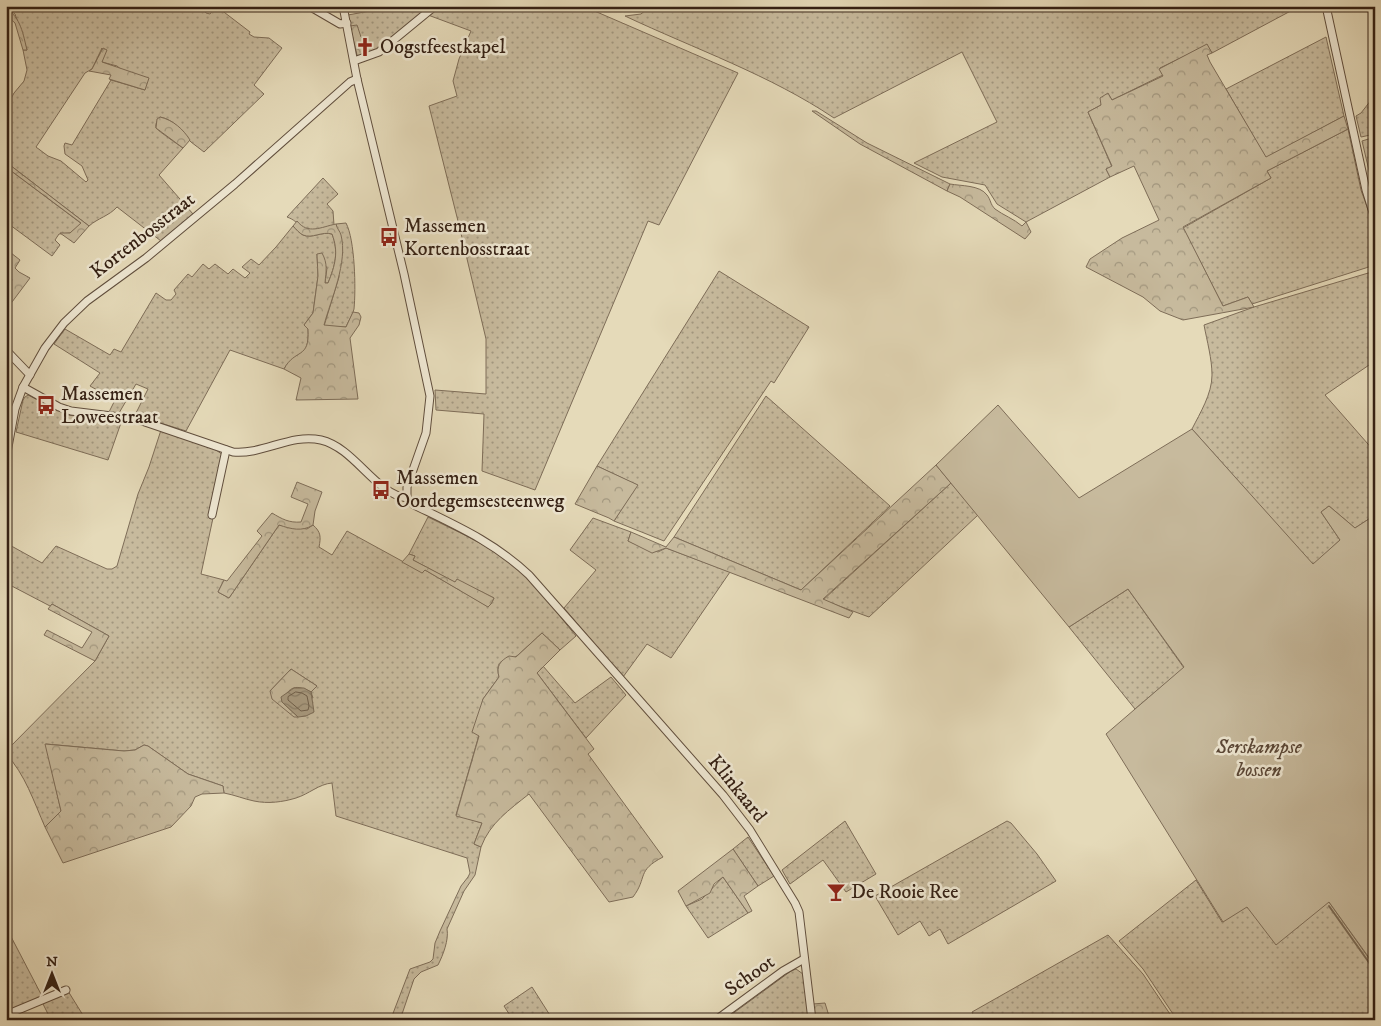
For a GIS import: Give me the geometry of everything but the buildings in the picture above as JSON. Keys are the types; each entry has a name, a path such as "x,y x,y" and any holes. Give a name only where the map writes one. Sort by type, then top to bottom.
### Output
{"street":[{"path":"309,6 340,24 347,23"},
{"path":"344,6 357,78 404,274 430,396 426,433 407,487 407,498"},
{"path":"354,61 379,52 435,6"},
{"path":"1326,6 1366,190 1375,219"},
{"name":"Kortenbosstraat","path":"6,458 15,410 23,387 45,348 64,324 87,301 146,258 357,78"},
{"path":"6,350 30,375"},
{"name":"Klinkaard","path":"23,387 71,411 136,419 226,450 248,452 294,440 321,440 334,444 396,496 407,498 414,505 492,545 510,557 529,575 724,795 750,830 796,903 801,920 812,1020"},
{"path":"212,515 226,450"},
{"name":"Schoot","path":"716,1020 783,971 804,959"},
{"path":"6,1015 66,990"}],"green space":[{"path":"6,6 201,6 206,13 210,14 216,6 250,32 249,34 254,37 269,38 282,48 254,85 264,94 204,152 170,121 160,117 158,120 156,128 183,148 159,175 193,214 161,241 117,207 111,213 89,226 6,162 6,108 14,93 24,81 27,70 23,50 27,50 15,14","holes":["102,48 102,62 117,66 145,90 111,80 72,145 65,143 65,154 82,166 88,180 86,182 61,161 48,156 36,147 85,73 92,69"]},
{"path":"397,6 433,6 375,51 350,26 348,15"},
{"path":"438,6 583,6 738,73 659,225 648,221 535,490 482,471 484,414 436,410 435,390 486,394 486,339 429,106 457,96 453,81 459,59 471,31 428,15"},
{"path":"650,6 1300,6 1212,53 1207,45 1160,68 1163,75 1112,100 1108,94 1101,105 1088,112 1112,167 1106,169 1110,177 1026,222 997,204 985,185 942,177 914,163 997,122 962,52 834,118 810,103 732,63 625,16 641,14"},
{"path":"6,8 18,21 23,32 27,50 23,50 15,23 6,15"},
{"path":"357,25 361,37 375,51 359,57 350,26"},
{"path":"1326,37 1344,116 1266,158 1226,89"},
{"path":"1207,44 1212,53 1207,55 1210,62 1266,157 1344,116 1348,129 1267,171 1271,178 1183,227 1223,306 1248,297 1254,307 1183,320 1160,311 1143,297 1086,267 1090,259 1122,238 1159,220 1134,166 1110,177 1106,169 1112,166 1088,112 1101,105 1100,98 1108,93 1112,100 1163,76 1159,69"},
{"path":"103,48 107,50 102,62 149,78 145,90 109,79 111,75 89,71 92,69"},
{"path":"1375,95 1375,134 1361,137 1356,116 1361,113"},
{"path":"812,111 816,111 867,143 950,184 947,191 860,144"},
{"path":"160,117 165,118 181,129 190,140 183,148 156,128 157,119"},
{"path":"1348,129 1361,190 1375,229 1375,265 1252,304 1248,297 1223,306 1183,228 1271,178 1267,171"},
{"path":"1375,137 1375,196 1362,141"},
{"path":"6,162 89,226 74,243 60,233 70,233 81,223 6,167"},
{"path":"6,167 82,224 70,233 59,234 55,240 60,245 52,256 6,222"},
{"path":"323,178 338,194 327,204 333,211 334,225 309,230 287,217"},
{"path":"950,184 980,189 987,195 995,209 1022,226 1026,222 1031,232 1025,239 960,197 947,191"},
{"path":"297,221 310,229 336,224 341,234 343,246 341,268 324,325 346,327 353,312 359,313 361,317 359,325 350,338 358,399 296,400 301,378 284,369 307,345 308,329 304,325 313,313 318,276 317,254 322,253 326,268 325,283 328,283 333,271 336,253 332,234 303,235 293,226"},
{"path":"346,223 353,252 355,277 353,314 346,327 324,326 339,277 336,224"},
{"path":"293,226 306,236 325,233 332,234 336,253 328,283 325,283 327,268 317,254 318,276 313,313 304,325 308,329 307,346 284,369 230,350 186,431 135,415 148,389 136,384 119,413 109,412 115,400 90,386 100,373 54,344 65,329 110,355 114,349 121,352 156,293 166,300 171,300 176,294 174,290 188,274 192,277 203,264 209,269 215,264 228,274 233,269 245,278 250,273 242,267 251,259 259,265"},
{"path":"6,249 20,260 15,268 30,278 6,310 6,292 12,280 7,268 12,263 6,256"},
{"path":"719,271 809,327 774,383 771,381 664,541 614,521 637,485 597,466"},
{"path":"1375,271 1375,361 1325,395 1375,452 1375,515 1355,528 1329,506 1321,512 1340,540 1313,565 1192,429 1205,403 1212,375 1204,325 1254,307"},
{"path":"28,395 67,415 122,420 108,460 16,432 23,400"},
{"path":"766,396 890,506 801,590 674,537"},
{"name":"Serskampse bossen","path":"998,405 1079,498 1192,429 1313,564 1340,540 1321,512 1329,506 1355,528 1375,515 1375,966 1329,902 1276,945 1247,907 1223,922 1106,734 1184,667 1128,589 1069,627 936,465"},
{"path":"161,430 216,450 223,455 209,518 213,518 201,574 224,580 218,592 229,598 279,525 307,529 313,525 320,535 319,547 332,555 347,531 422,572 425,570 487,606 491,604 494,598 457,580 456,583 413,560 415,556 409,554 428,517 480,543 509,562 536,588 576,636 560,650 542,633 518,655 500,662 498,665 499,677 483,699 479,735 456,815 482,823 474,844 481,847 475,875 464,891 447,929 444,952 438,965 421,972 414,979 400,1020 392,1020 392,1016 410,969 430,962 433,959 435,943 440,931 461,886 470,873 467,858 336,816 332,783 291,799 270,802 254,801 224,793 223,786 188,774 144,745 135,750 124,751 46,744 61,811 45,827 24,779 6,754 6,751 95,661 109,636 52,604 50,606 6,583 6,543 42,563 56,546 107,569 112,569 117,566 138,494","holes":["291,669 317,686 311,692 313,698 270,691"]},
{"path":"936,465 951,483 823,599 853,612 849,618 666,548 652,553 628,541 631,532 666,547 674,537 801,590"},
{"path":"597,466 638,485 614,521 575,504"},
{"path":"297,482 322,492 315,511 313,525 301,529 292,529 279,525 229,598 218,592 224,580 227,581 262,536 257,531 272,513 286,520 301,522 308,504 291,497"},
{"path":"951,483 978,515 869,617 823,600"},
{"path":"593,518 631,532 628,541 658,552 666,548 730,572 671,658 647,644 623,677 564,608 596,570 570,550"},
{"path":"409,554 415,556 413,560 455,582 457,579 494,598 491,604 488,607 425,570 422,573 402,562"},
{"path":"1128,589 1184,668 1135,709 1069,627"},
{"path":"52,604 109,636 95,661 44,635 47,630 82,648 92,632 48,609"},
{"path":"542,633 560,650 537,673 594,749 588,754 663,857 649,866 633,897 609,902 529,794 507,811 495,824 481,847 474,844 482,823 456,816 479,736 472,732 483,699 499,677 498,667 509,656 516,657"},
{"path":"543,666 575,703 611,677 626,695 586,738 537,673"},
{"path":"291,669 317,686 311,692 297,687 287,693 282,702 298,717 294,717 272,699 270,691"},
{"path":"45,744 124,751 135,750 144,745 148,746 188,774 223,786 224,793 202,794 195,797 191,806 171,827 63,863 45,827 61,811"},
{"path":"845,821 876,874 846,892 823,860 790,884 782,870"},
{"path":"1007,821 1011,823 1037,854 1056,881 948,944 940,929 929,936 920,921 898,935 875,896"},
{"path":"748,837 774,876 758,886 733,849"},
{"path":"733,849 758,886 744,896 752,911 748,913 723,877 714,884 710,893 686,906 678,891"},
{"path":"723,877 748,913 708,938 686,906 702,899"},
{"path":"1196,880 1222,922 1247,906 1329,902 1375,967 1375,1017 1371,1020 1177,1020 1143,969 1119,941"},
{"path":"6,927 43,998 6,1014"},
{"path":"1108,935 1143,974 1174,1020 975,1020 972,1012"},
{"path":"796,969 803,974 809,1020 724,1020 791,971"},
{"path":"532,987 553,1020 513,1020 504,1006"},
{"path":"68,991 86,1020 51,1020 42,1002"},
{"path":"825,1003 829,1016 832,1019 815,1020 813,1004"}],"water":[{"path":"294,688 304,688 311,692 314,712 298,717 282,702 281,697"}],"waterway":[{"path":"1329,906 1375,971"},
{"path":"1367,1020 1375,1014"}],"place":[{"name":"Oogstfeestkapel","path":"365,47"},
{"name":"Massemen Kortenbosstraat","path":"389,237"},
{"name":"Massemen Loweestraat","path":"46,405"},
{"name":"Massemen Oordegemsesteenweg","path":"381,490"},
{"name":"De Rooie Ree","path":"836,892"}]}
